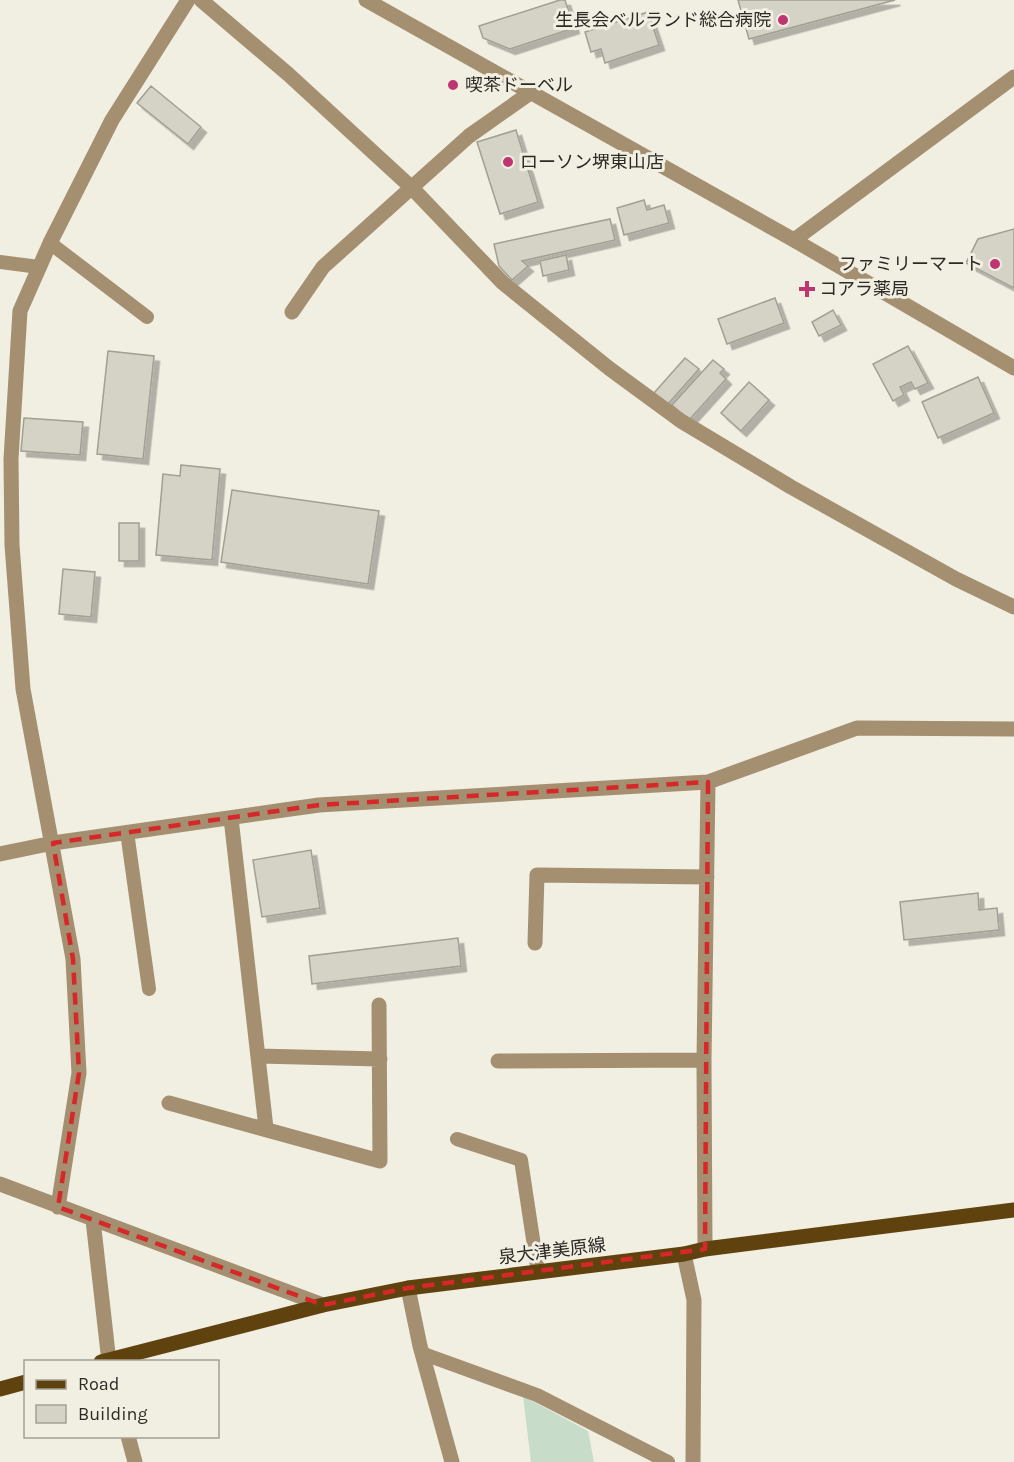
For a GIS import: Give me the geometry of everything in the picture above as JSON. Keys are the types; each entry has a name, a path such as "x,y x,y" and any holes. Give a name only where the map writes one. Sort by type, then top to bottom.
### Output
{"main road":[{"name":"泉大津美原線","path":"110,1360 323,1305 408,1288 1014,1210"},
{"path":"0,1389 24,1383"}],"street":[{"path":"58,1207 79,1073 73,959 23,689 12,534 10,459 20,311 50,243 112,120 188,0"},
{"path":"201,0 288,74 412,189 503,283 610,369 681,421 791,487 935,568 1014,607"},
{"path":"366,0 794,240 1014,368"},
{"path":"794,240 1014,77"},
{"path":"292,312 323,267 469,136 530,93"},
{"path":"0,854 52,843 319,805 708,782 857,728 1014,729"},
{"path":"705,1249 704,1060 708,782"},
{"path":"231,818 266,1128"},
{"path":"536,943 537,875 707,877"},
{"path":"170,1103 380,1161 379,1005"},
{"path":"258,1056 380,1059"},
{"path":"498,1061 704,1060"},
{"path":"0,1184 323,1305"},
{"path":"93,1220 106,1360"},
{"path":"684,1254 694,1300 693,1462"},
{"path":"408,1288 420,1346 452,1462"},
{"path":"128,1438 135,1462"}],"lane":[{"path":"50,243 147,316"},
{"path":"0,262 39,267"},
{"path":"128,832 149,989"},
{"path":"458,1139 521,1160 538,1272"},
{"path":"424,1354 537,1395 668,1462"}],"highlighted area":[{"path":"708,782 705,1249 408,1288 323,1305 58,1207 79,1073 73,959 53,843 319,805"}],"green space":[{"path":"523,1396 588,1431 594,1462 531,1462"}],"building":[{"path":"565,0 574,28 510,49 483,38 479,26"},
{"name":"生長会ベルランド総合病院","path":"738,0 895,0 749,39"},
{"path":"648,12 659,45 605,63 601,49 591,52 585,32"},
{"path":"151,86 201,127 188,144 137,103"},
{"path":"516,130 538,202 500,214 477,142"},
{"path":"644,200 647,210 664,205 669,223 624,235 617,208"},
{"path":"610,219 615,240 522,261 528,266 512,280 499,266 494,244"},
{"path":"1014,229 1014,288 966,263 978,239"},
{"path":"566,255 569,270 543,276 540,261"},
{"path":"775,298 784,323 727,344 718,319"},
{"path":"833,310 841,325 819,336 812,322"},
{"path":"908,346 928,383 915,389 911,382 900,387 904,395 893,401 873,364"},
{"path":"108,351 154,356 143,459 97,454"},
{"path":"685,358 699,369 667,405 654,393"},
{"path":"713,360 724,369 720,373 726,379 689,420 672,405"},
{"path":"978,377 994,413 938,438 922,402"},
{"path":"749,382 769,400 741,431 721,413"},
{"path":"24,418 83,422 80,455 21,451"},
{"path":"181,465 220,469 212,560 156,555 163,474 180,476"},
{"path":"232,490 379,511 368,584 221,562"},
{"path":"119,523 139,523 139,561 119,561"},
{"path":"63,569 95,572 91,617 59,614"},
{"path":"311,850 320,908 262,917 253,860"},
{"path":"978,893 979,910 997,908 999,930 904,940 900,902"},
{"path":"458,938 461,966 312,984 309,956"}],"place":[{"name":"生長会ベルランド総合病院","path":"783,20"},
{"name":"喫茶ドーベル","path":"453,85"},
{"name":"ローソン堺東山店","path":"508,162"},
{"name":"ファミリーマート","path":"995,264"},
{"name":"コアラ薬局","path":"807,289"}]}
